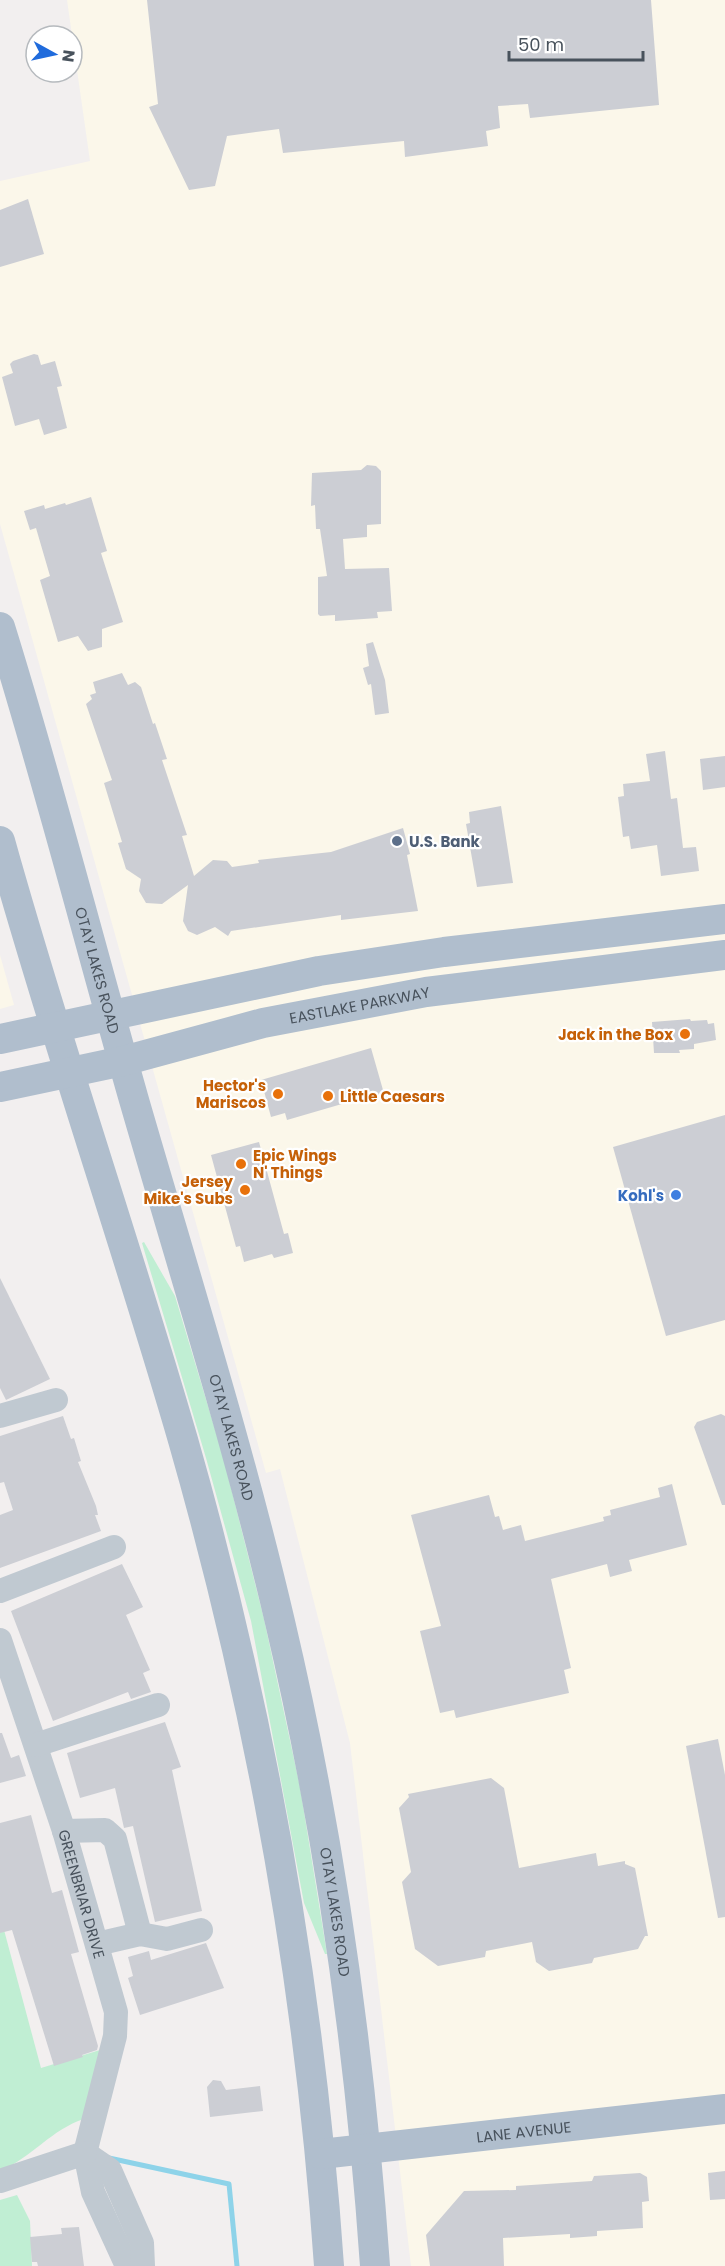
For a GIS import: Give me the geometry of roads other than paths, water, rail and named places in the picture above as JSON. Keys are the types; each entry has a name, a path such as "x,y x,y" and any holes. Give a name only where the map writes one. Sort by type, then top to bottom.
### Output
{"main road":[{"name":"OTAY LAKES ROAD","path":"0,627 231,1431 280,1621 316,1789 344,1956 367,2151 375,2266"},
{"path":"0,842 183,1442 231,1626 268,1800 294,1952 321,2154 329,2266"},
{"path":"0,1039 319,971 455,951 725,919"},
{"name":"EASTLAKE PARKWAY","path":"0,1087 123,1061 263,1023 426,992 725,955"},
{"name":"LANE AVENUE","path":"321,2154 367,2151 725,2109"}],"street":[{"path":"0,1416 56,1400"},
{"path":"0,1591 114,1547"},
{"name":"GREENBRIAR DRIVE","path":"0,1640 64,1831 116,2012 115,2036 85,2153"},
{"path":"36,1745 158,1705"},
{"path":"64,1831 105,1830 115,1839 140,1934"},
{"path":"97,1944 140,1934 167,1939 201,1930"},
{"path":"0,2181 85,2153"},
{"path":"85,2153 93,2192 127,2266"},
{"path":"85,2153 110,2170 142,2243 143,2266"}],"waterway":[{"path":"109,2158 229,2184 237,2266"}],"place":[{"name":"U.S. Bank","path":"397,841"},
{"name":"Jack in the Box","path":"685,1034"},
{"name":"Hector's Mariscos","path":"278,1094"},
{"name":"Little Caesars","path":"328,1096"},
{"name":"Epic Wings N' Things","path":"241,1164"},
{"name":"Jersey Mike's Subs","path":"245,1190"},
{"name":"Kohl's","path":"676,1195"}]}
